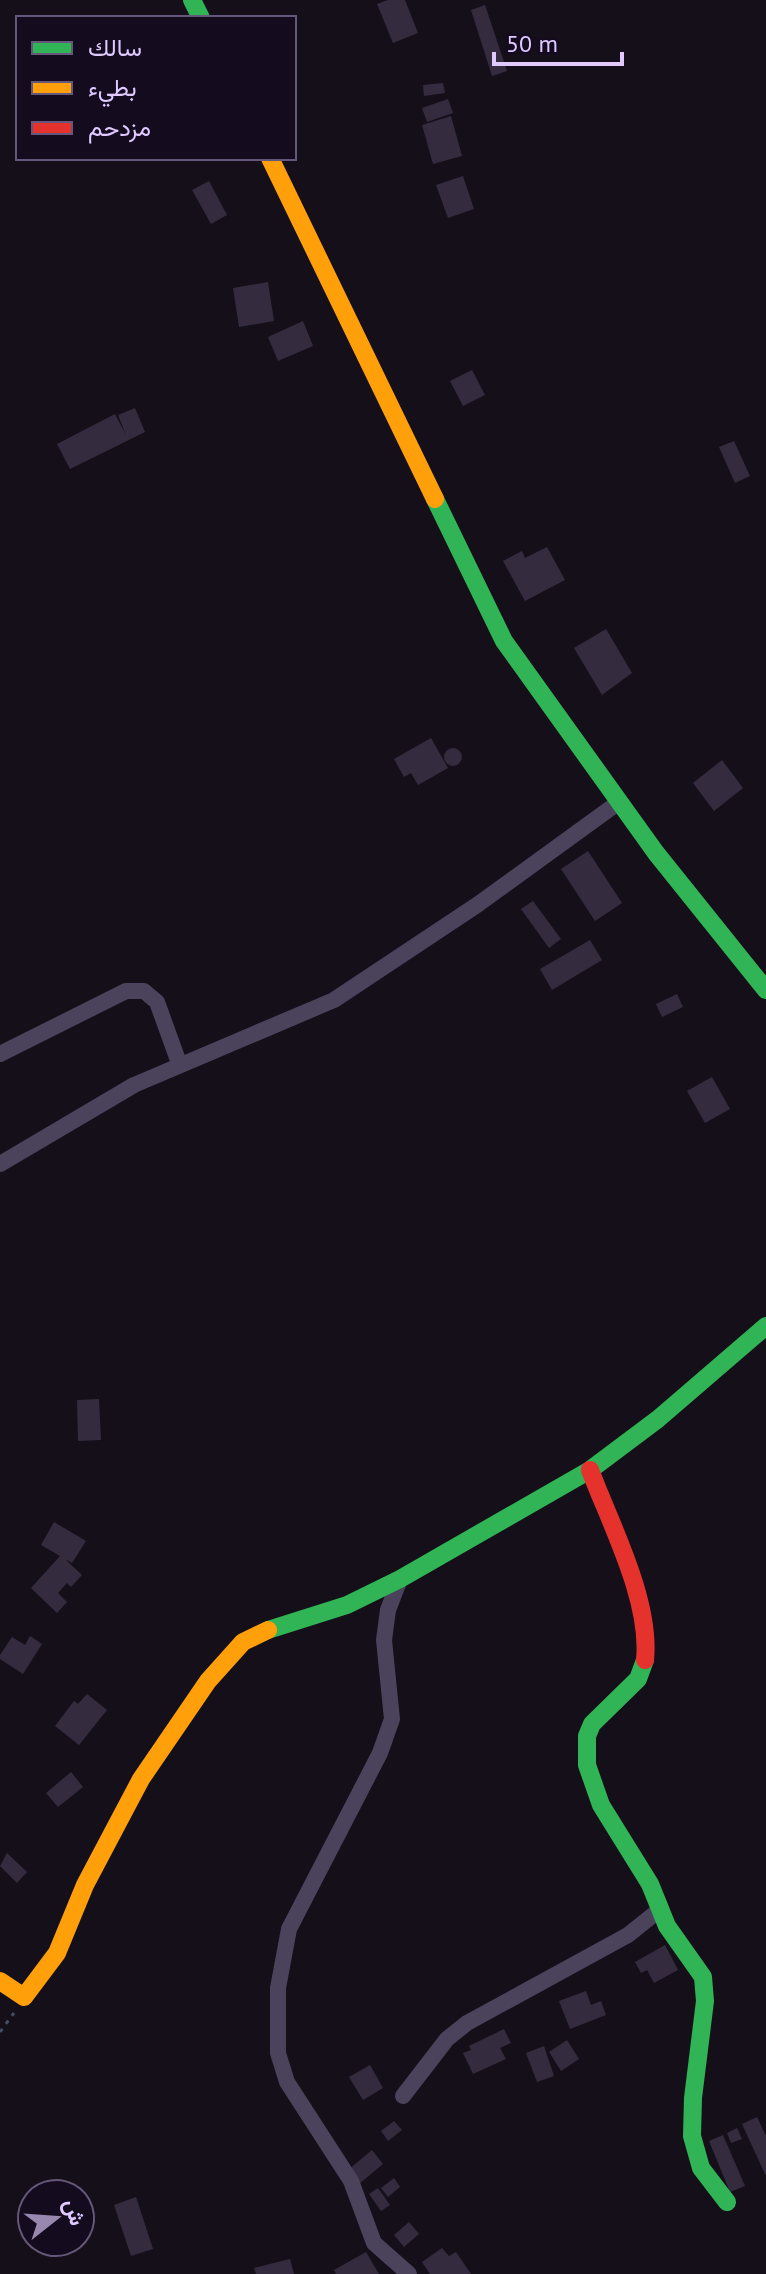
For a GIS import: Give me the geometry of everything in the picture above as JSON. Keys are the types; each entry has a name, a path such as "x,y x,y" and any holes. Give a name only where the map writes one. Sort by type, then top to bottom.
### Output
{"street":[{"path":"271,160 504,641 619,802 766,990"},
{"path":"0,1164 134,1085 179,1063 334,1000 477,905 619,802"},
{"path":"0,1054 126,991 144,991 157,1002 179,1063"},
{"path":"0,1981 24,1997 57,1953 85,1885 141,1779 208,1681 243,1642 268,1630 347,1605 400,1579 590,1470 658,1419 766,1326"},
{"path":"590,1470 641,1614 647,1641 643,1670 597,1714 586,1731 585,1756 616,1828 652,1887 658,1911 675,1938 693,1955 705,1980 697,2084 690,2120 692,2143 701,2169 727,2202"},
{"path":"400,1579 388,1610 384,1640 392,1719 380,1753 289,1929 278,1988 278,2053 287,2082 351,2181 374,2243 409,2274"},
{"path":"403,2096 447,2039 467,2023 628,1935 658,1911"}],"path":[{"path":"0,2032 24,1997"}],"building":[{"path":"388,0 405,0 418,33 393,43 377,4"},
{"path":"485,5 507,71 492,76 471,10"},
{"path":"443,83 445,93 424,96 423,85"},
{"path":"448,99 453,113 427,122 422,108"},
{"path":"451,116 462,156 433,164 422,125"},
{"path":"463,176 474,209 448,218 436,185"},
{"path":"209,181 227,215 211,224 192,190"},
{"path":"268,282 274,321 239,327 233,288"},
{"path":"303,321 313,346 278,361 268,337"},
{"path":"472,370 485,395 463,406 450,381"},
{"path":"135,408 145,432 70,469 57,444 115,414 126,435 118,415"},
{"path":"734,441 750,476 735,483 719,447"},
{"path":"547,547 565,580 525,601 503,561 522,551 525,558"},
{"path":"606,629 632,673 602,695 574,648"},
{"path":"431,738 448,768 418,785 411,773 404,777 394,759"},
{"path":"453,748 462,757 453,766 444,757"},
{"path":"722,760 743,788 714,811 693,783"},
{"path":"588,851 622,903 595,921 561,869"},
{"path":"533,901 561,939 549,948 521,909"},
{"path":"590,940 602,960 552,990 540,969"},
{"path":"677,994 683,1007 662,1017 656,1004"},
{"path":"712,1077 730,1109 705,1123 687,1091"},
{"path":"99,1399 101,1440 78,1441 77,1400"},
{"path":"54,1522 86,1541 72,1563 65,1559 82,1575 71,1587 67,1583 58,1593 67,1602 57,1613 31,1588 60,1556 41,1545"},
{"path":"30,1636 42,1644 23,1674 0,1659 0,1655 12,1637 25,1645"},
{"path":"87,1694 107,1710 79,1745 55,1726 74,1701 78,1704"},
{"path":"71,1772 83,1787 58,1807 46,1793"},
{"path":"7,1853 27,1872 17,1883 0,1866"},
{"path":"665,1945 678,1970 654,1983 647,1970 641,1973 635,1962"},
{"path":"586,1991 591,2005 601,2001 606,2015 570,2029 559,2001"},
{"path":"504,2029 511,2043 500,2048 506,2059 473,2074 463,2053 471,2050 469,2046"},
{"path":"567,2040 579,2059 561,2071 549,2052"},
{"path":"544,2046 554,2076 537,2082 526,2053"},
{"path":"370,2065 383,2088 363,2100 349,2077"},
{"path":"757,2117 766,2136 766,2176 742,2124"},
{"path":"394,2121 402,2130 388,2141 381,2131"},
{"path":"737,2128 742,2139 731,2143 727,2133"},
{"path":"723,2135 745,2186 730,2192 709,2141"},
{"path":"372,2150 383,2164 359,2184 348,2170"},
{"path":"394,2178 400,2187 388,2197 381,2188"},
{"path":"378,2188 390,2205 381,2211 369,2194"},
{"path":"136,2197 153,2249 131,2256 114,2205"},
{"path":"409,2222 419,2234 404,2247 394,2235"},
{"path":"442,2248 449,2256 456,2252 471,2274 430,2274 422,2262"},
{"path":"366,2252 379,2274 336,2274 334,2270"},
{"path":"290,2259 294,2274 256,2274 254,2268"}],"traffic: fast":[{"path":"192,0 200,16"},
{"path":"435,499 504,641 656,853 766,990"},
{"path":"268,1630 347,1605 400,1579 590,1470 658,1419 766,1326"},
{"path":"645,1660 638,1679 592,1724 587,1736 587,1765 601,1805 650,1884 667,1926 703,1977 705,2001 693,2098 692,2136 701,2168 727,2202"}],"traffic: slow":[{"path":"271,160 435,499"},
{"path":"0,1981 24,1997 57,1953 85,1885 141,1779 208,1681 243,1642 268,1630"}],"traffic: jam":[{"path":"590,1470 636,1588 642,1613 645,1660"}]}
